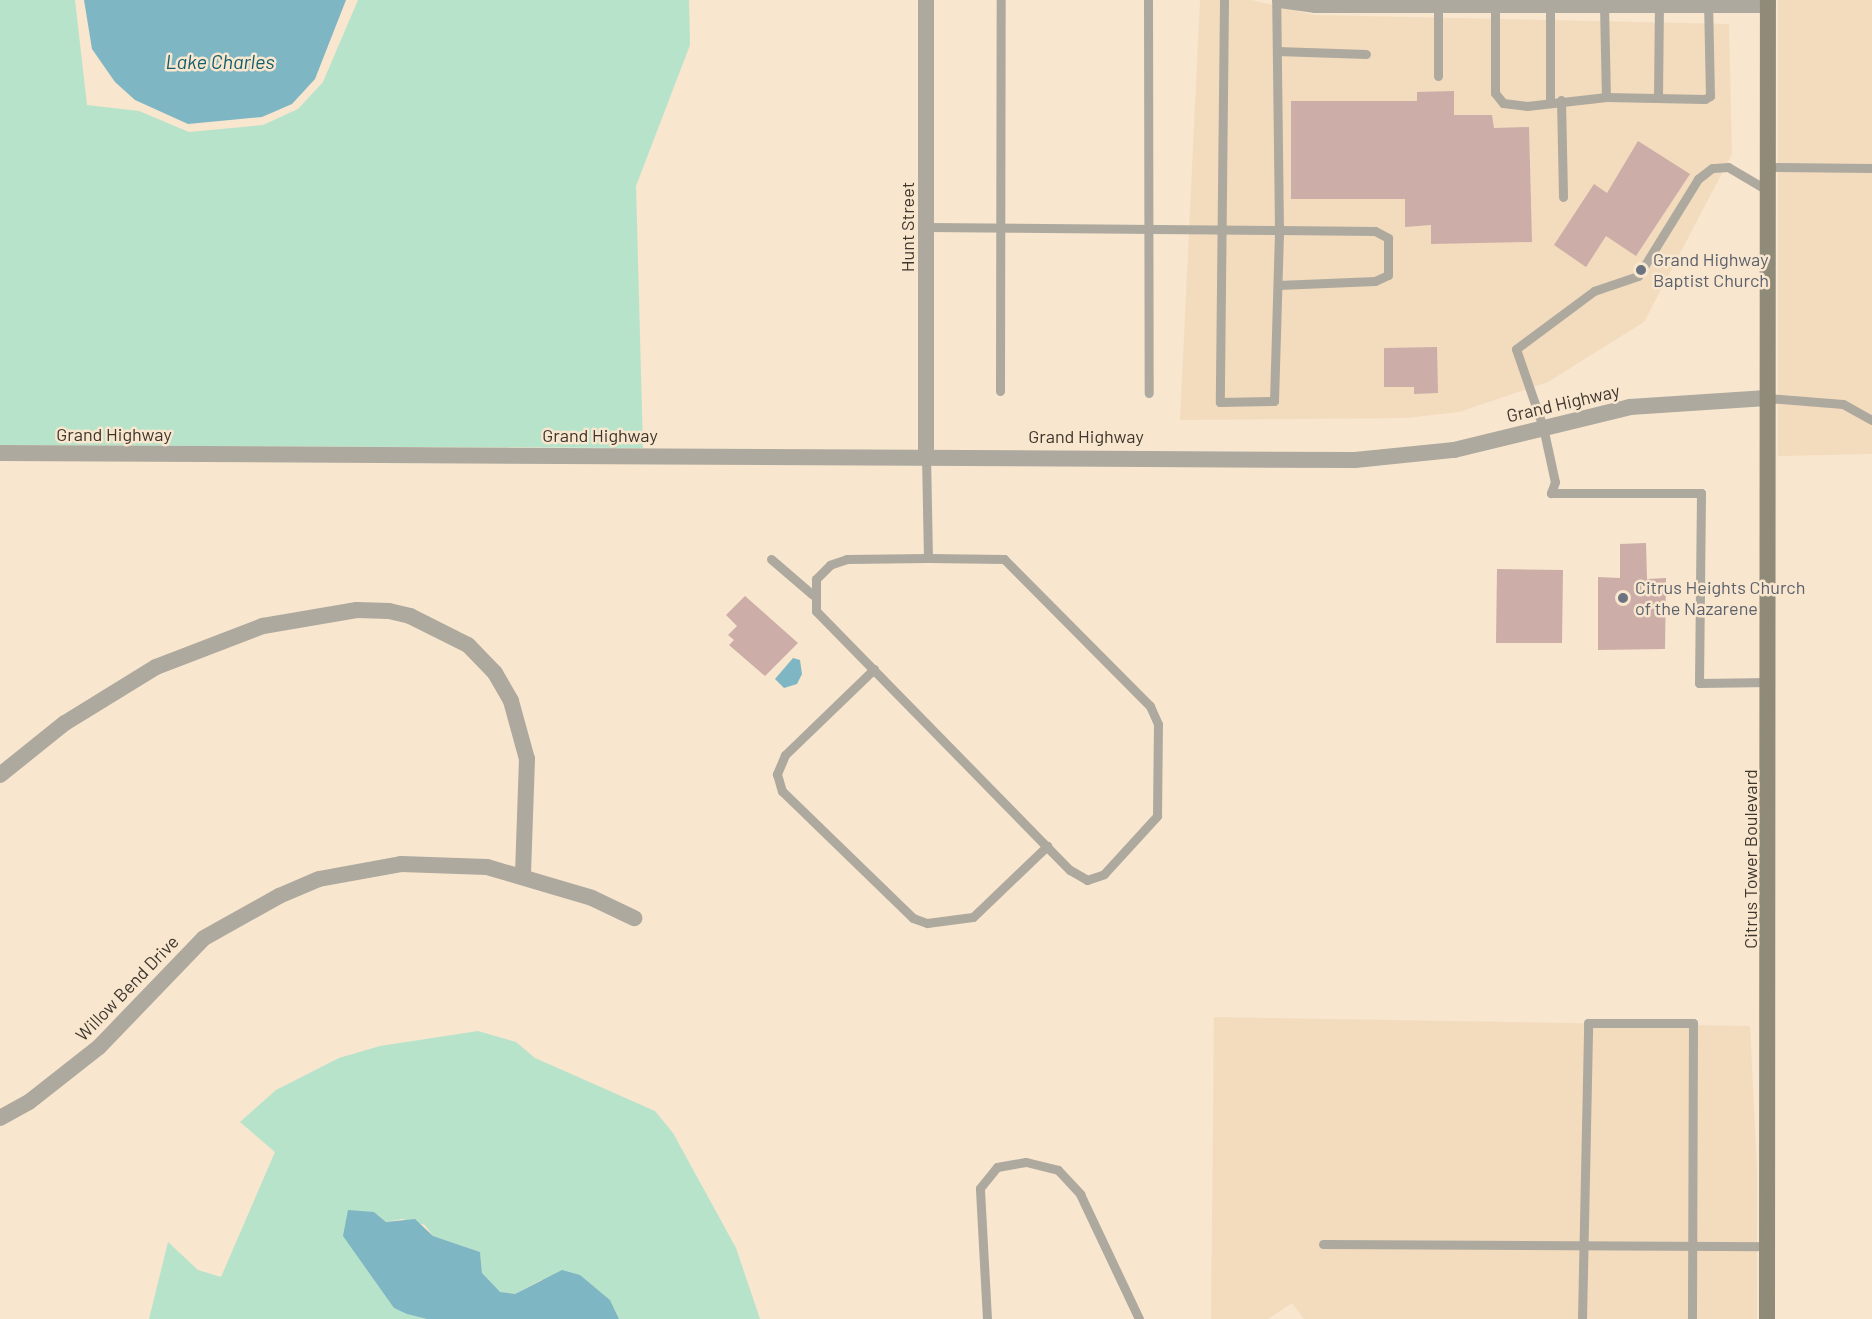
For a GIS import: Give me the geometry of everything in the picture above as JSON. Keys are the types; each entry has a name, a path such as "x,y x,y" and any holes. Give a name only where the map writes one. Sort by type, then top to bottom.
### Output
{"main road":[{"path":"1767,398 1768,3"},
{"name":"Citrus Tower Boulevard","path":"1767,398 1770,681 1767,1319"}],"street":[{"name":"Hunt Street","path":"926,0 926,455"},
{"path":"1278,0 1316,5 1768,3"},
{"name":"Grand Highway","path":"0,453 926,455 1355,460 1454,450 1630,407 1767,398"},
{"path":"0,775 65,723 156,667 274,624 357,610 389,611 410,616 468,645 495,673 511,701 527,759 523,875"},
{"name":"Willow Bend Drive","path":"0,1118 90,1055 204,938 279,896 319,879 401,864 443,862 523,875 592,898 634,918"}],"lane":[{"path":"1000,392 1001,0"},
{"path":"1148,0 1149,393"},
{"path":"1224,0 1224,230 1220,402 1274,400 1279,230 1278,0"},
{"path":"1490,4 1495,93 1503,103 1515,105 1561,100 1710,96 1708,3"},
{"path":"1438,5 1438,76"},
{"path":"1550,5 1550,101"},
{"path":"1604,5 1606,98"},
{"path":"1658,97 1659,5"},
{"path":"1277,51 1366,54"},
{"path":"1561,100 1563,197"},
{"path":"1767,190 1728,167 1712,168 1698,179 1638,276 1594,291 1516,349 1543,427 1555,482 1551,494 1701,493 1699,683 1770,681"},
{"path":"1768,167 1872,168"},
{"path":"926,227 1375,231 1388,238 1391,256 1388,274 1374,281 1278,285"},
{"path":"1767,398 1843,404 1872,420"},
{"path":"926,455 928,558"},
{"path":"928,558 1004,560 1155,716 1159,807 1152,825 1117,863 1087,880 1047,846 816,611 813,595 816,579 830,565 847,559 928,558"},
{"path":"771,560 813,595"},
{"path":"874,669 785,755 777,774 782,791 913,918 927,923 973,916 1047,846"},
{"path":"1582,1319 1588,1023 1693,1023 1692,1319"},
{"path":"987,1319 980,1188 997,1167 1026,1162 1058,1170 1080,1194 1139,1319"},
{"path":"1323,1244 1767,1246"}],"shaded area":[{"path":"1200,0 1252,0 1314,15 1729,24 1732,154 1644,322 1548,382 1459,412 1406,418 1180,420"},
{"path":"1778,0 1872,0 1872,454 1778,456"},
{"path":"1214,1017 1750,1026 1757,1170 1757,1319 1304,1319 1292,1303 1268,1319 1211,1319"}],"green space":[{"path":"0,0 75,0 87,105 139,111 189,132 263,125 298,109 323,82 358,0 689,0 690,45 636,186 643,448 0,445"},
{"path":"478,1031 516,1042 535,1058 655,1111 673,1133 736,1248 760,1319 619,1319 610,1300 593,1286 541,1280 515,1294 499,1292 482,1273 480,1252 433,1236 425,1225 402,1219 386,1222 374,1212 381,1286 394,1308 427,1319 149,1319 168,1242 198,1270 221,1277 275,1152 240,1122 276,1090 339,1058 380,1046"}],"water":[{"name":"Lake Charles","path":"84,0 346,0 315,79 292,104 262,117 188,124 135,100 115,82 92,49"},
{"path":"793,658 800,660 802,674 797,684 784,688 775,679"},
{"path":"348,1210 374,1212 386,1222 415,1219 433,1236 480,1252 482,1273 500,1292 515,1294 562,1270 580,1275 610,1300 619,1319 427,1319 407,1314 394,1308 343,1236"}],"building":[{"path":"1454,91 1454,115 1492,115 1494,128 1529,127 1532,242 1431,244 1431,225 1405,227 1405,199 1291,199 1291,101 1417,101 1417,92"},
{"path":"1638,141 1690,174 1636,256 1606,236 1586,267 1554,245 1594,184 1607,193"},
{"path":"1437,347 1438,393 1414,394 1414,387 1384,387 1384,348"},
{"path":"1646,543 1647,579 1666,578 1665,649 1598,650 1598,577 1620,578 1620,544"},
{"path":"1497,569 1563,570 1562,643 1496,643"},
{"path":"745,596 798,643 765,676 729,645 734,640 728,635 737,626 726,615"}],"place":[{"name":"Grand Highway Baptist Church","path":"1641,270"},
{"name":"Citrus Heights Church of the Nazarene","path":"1623,598"}]}
